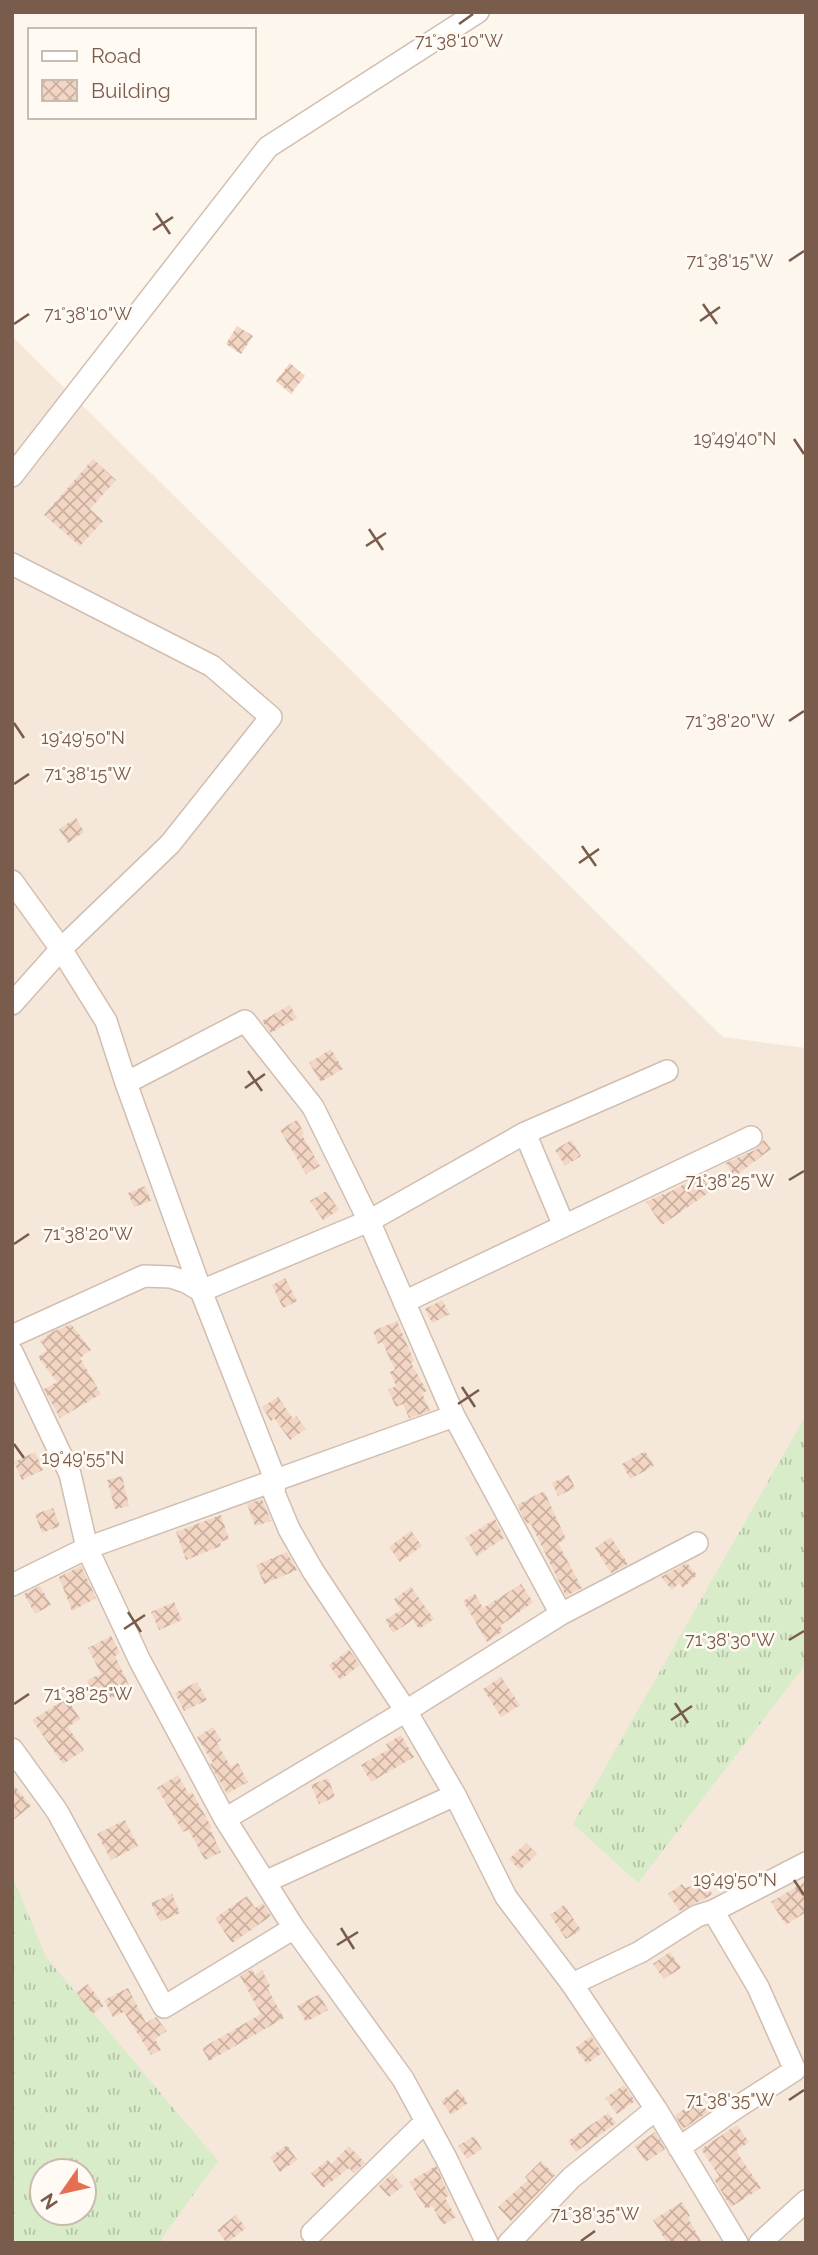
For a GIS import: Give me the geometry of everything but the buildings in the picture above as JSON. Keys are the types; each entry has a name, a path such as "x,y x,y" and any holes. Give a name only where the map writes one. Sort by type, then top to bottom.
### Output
{"street":[{"path":"12,476 268,147 478,12"},
{"path":"12,564 212,666 271,717 170,844 61,949 12,1004"},
{"path":"12,881 61,949 106,1020 201,1291 275,1479 274,1493 289,1529 313,1571 406,1712 455,1795 506,1897 572,1984 656,2109 737,2243"},
{"path":"126,1083 245,1021 313,1107 369,1221 454,1416 561,1614"},
{"path":"201,1291 369,1221 525,1133 667,1072"},
{"path":"525,1133 564,1226"},
{"path":"404,1302 751,1137"},
{"path":"12,1336 144,1276 171,1277 201,1291"},
{"path":"12,1353 70,1474 87,1548 140,1661 225,1819 294,1928 402,2079 446,2158 487,2243"},
{"path":"12,1585 87,1548 454,1416"},
{"path":"225,1819 406,1712 561,1614 697,1543"},
{"path":"12,1749 57,1811 164,2007 294,1928"},
{"path":"265,1882 455,1795"},
{"path":"572,1984 640,1952 697,1916 713,1911 806,1863"},
{"path":"680,2148 795,2070 758,1987 713,1911"},
{"path":"509,2243 571,2178 656,2109"},
{"path":"312,2233 426,2122"},
{"path":"760,2243 806,2202"}],"shaded area":[{"path":"12,336 723,1037 806,1048 806,2243 12,2243"}],"green space":[{"path":"806,1415 806,1664 638,1883 573,1824"},
{"path":"12,1875 46,1957 218,2161 161,2239 165,2243 12,2243"}]}
